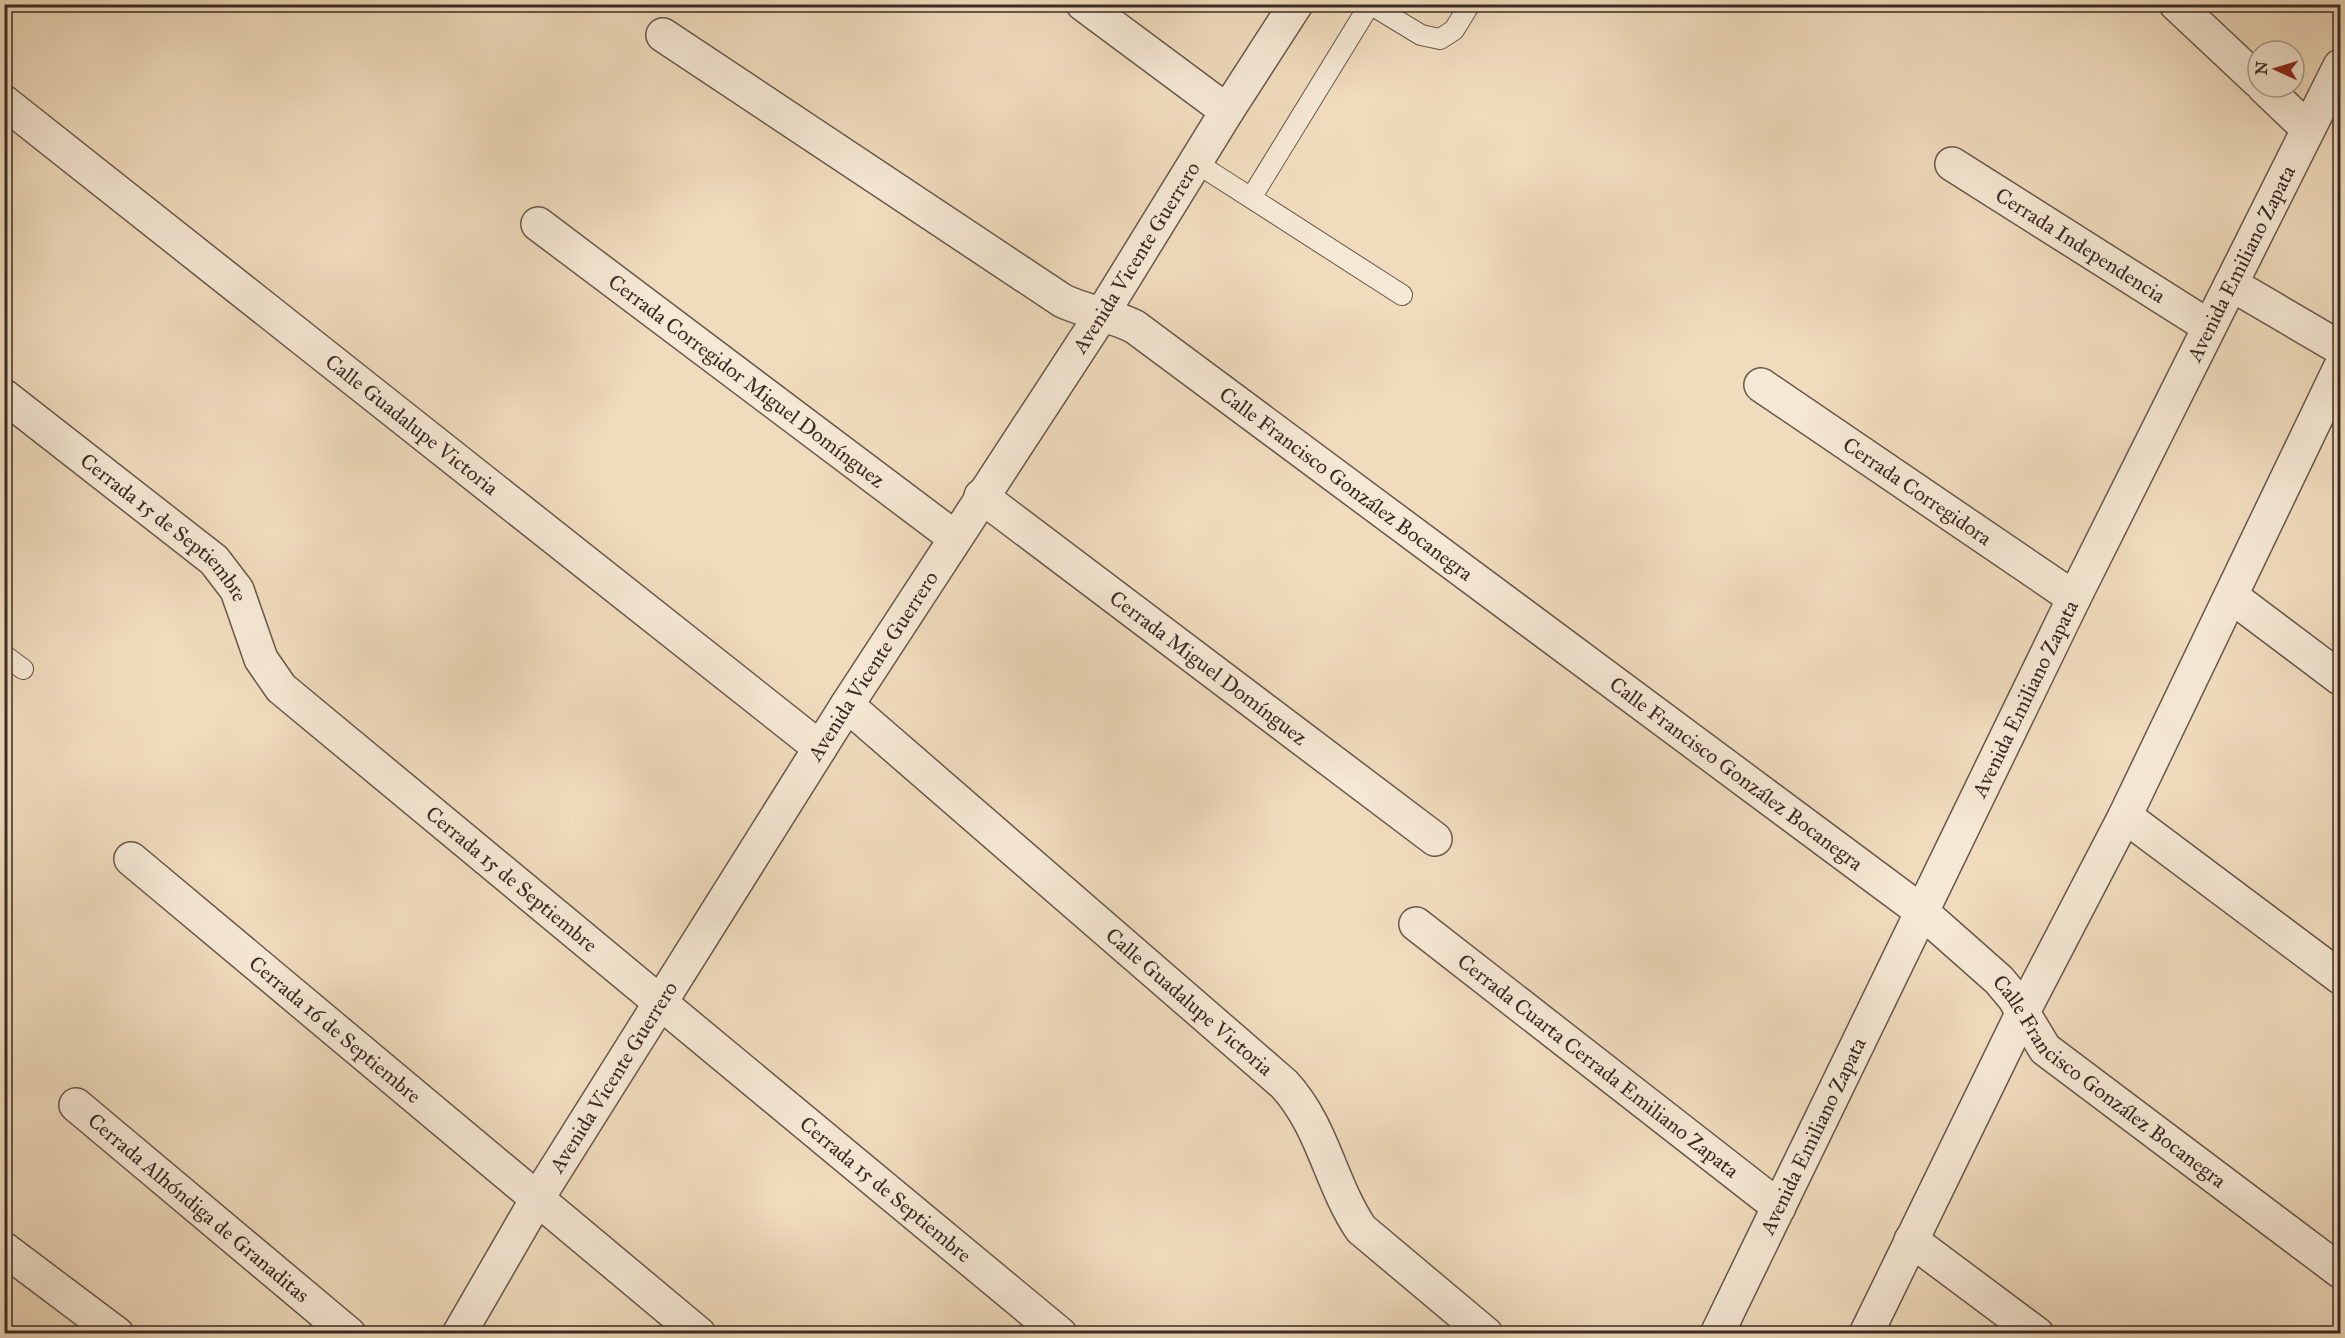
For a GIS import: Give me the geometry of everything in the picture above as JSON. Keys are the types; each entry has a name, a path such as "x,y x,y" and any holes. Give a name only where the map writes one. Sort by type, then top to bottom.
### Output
{"street":[{"path":"1083,4 1227,111"},
{"name":"Avenida Vicente Guerrero","path":"459,1334 537,1199 847,705 954,537 1102,314 1296,4"},
{"path":"2176,4 2246,70"},
{"name":"Calle Francisco González Bocanegra","path":"663,35 1064,301 1117,318 1135,327 1921,912 1999,980 2023,1012 2045,1049 2340,1271"},
{"name":"Avenida Emiliano Zapata","path":"1717,1334 2074,598 2340,66"},
{"path":"2277,99 2307,128"},
{"name":"Calle Guadalupe Victoria","path":"4,102 820,748"},
{"name":"Cerrada Independencia","path":"1952,164 2208,326"},
{"name":"Cerrada Corregidor Miguel Domínguez","path":"538,224 954,537"},
{"path":"2231,284 2340,348"},
{"path":"1866,1334 2023,1012 2126,816 2340,368"},
{"name":"Cerrada Corregidora","path":"1761,385 2074,598"},
{"name":"Cerrada 15 de Septiembre","path":"4,396 214,560 237,590 261,659 281,688 1060,1334"},
{"name":"Cerrada Miguel Domínguez","path":"981,496 1435,838"},
{"path":"2231,596 2340,678"},
{"name":"Calle Guadalupe Victoria","path":"847,705 1284,1084 1312,1122 1349,1211 1361,1229 1486,1334"},
{"path":"2126,816 2340,977"},
{"name":"Cerrada 16 de Septiembre","path":"131,859 699,1334"},
{"name":"Cerrada Cuarta Cerrada Emiliano Zapata","path":"1416,924 1779,1207"},
{"name":"Cerrada Alhóndiga de Granaditas","path":"76,1105 349,1334"},
{"path":"1911,1240 2037,1334"},
{"path":"4,1249 117,1334"}],"lane":[{"path":"1251,198 1370,4 1421,35 1440,39 1454,30 1470,4"},
{"path":"1195,162 1402,295"},
{"path":"4,655 23,669"}]}
